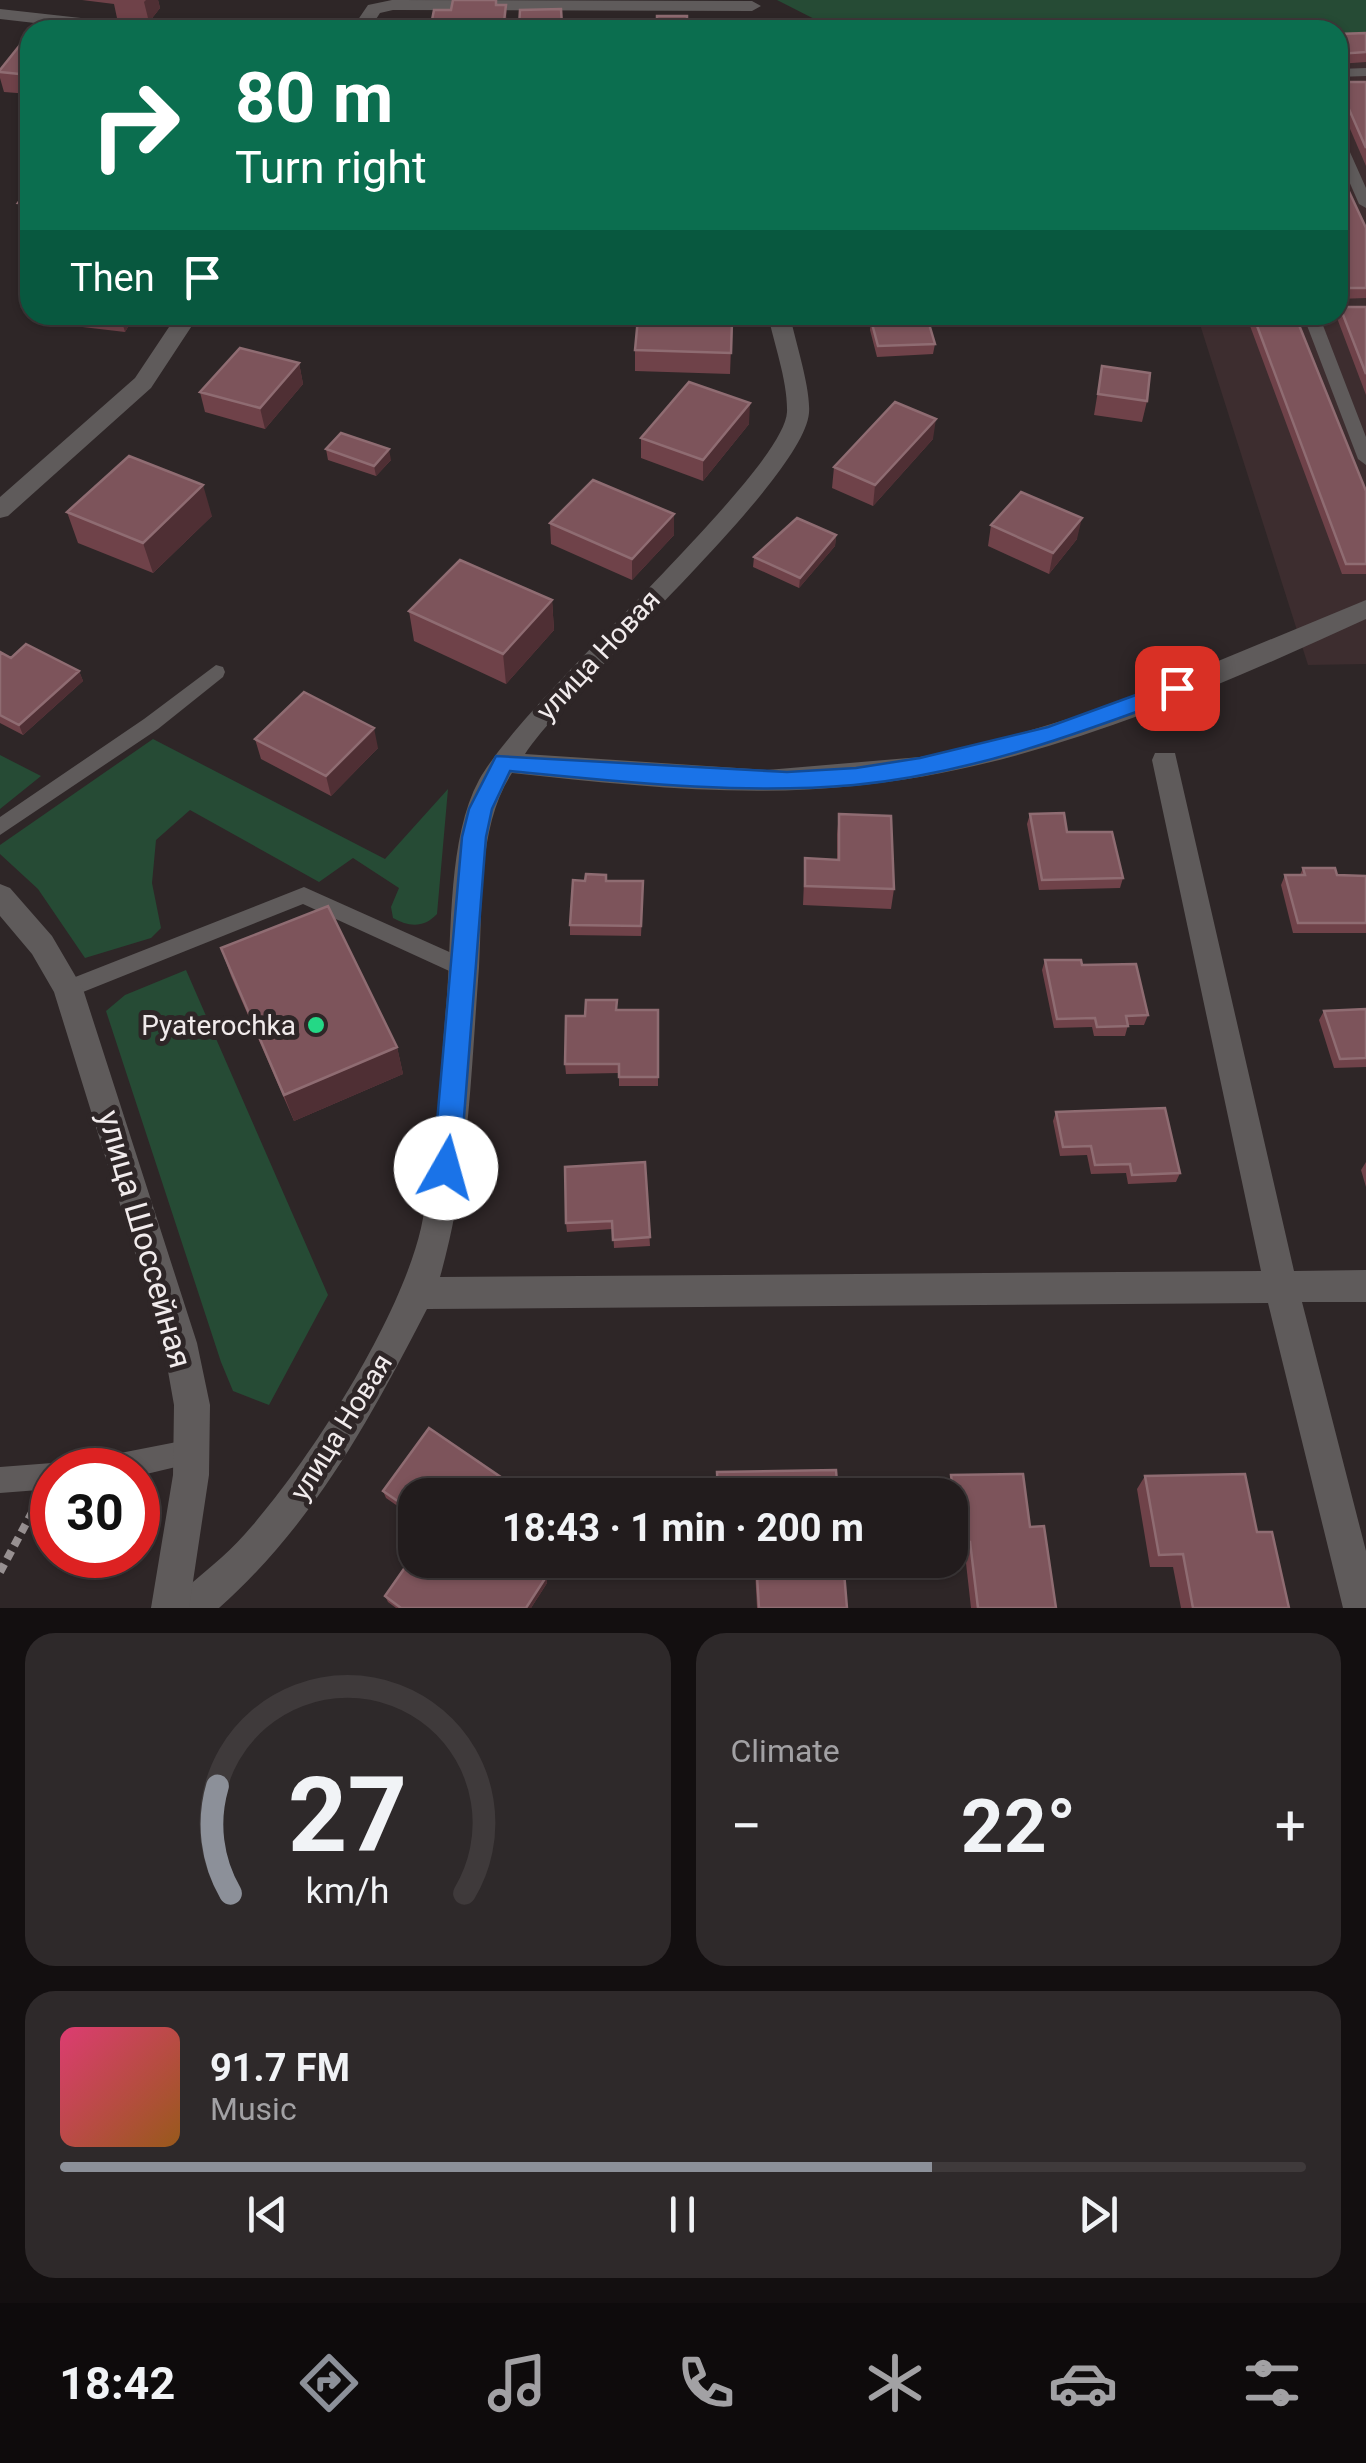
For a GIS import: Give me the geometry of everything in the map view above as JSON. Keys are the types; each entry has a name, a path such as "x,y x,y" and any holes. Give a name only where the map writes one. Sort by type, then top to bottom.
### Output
{"street":[{"path":"377,4 752,6"},
{"path":"0,14 51,20"},
{"path":"0,510 143,383 181,325"},
{"name":"улица Новая","path":"191,1608 256,1550 289,1509 366,1391 418,1293 442,1200 466,969 474,837 480,809 504,762 751,489 789,440 798,412 781,325"},
{"path":"504,762 640,775 787,780 920,767 1052,734 1261,656 1366,609"},
{"path":"1165,760 1281,1286 1362,1608"},
{"name":"улица Шоссейная","path":"0,896 42,944 68,990 180,1343 192,1405 192,1452 170,1608"},
{"path":"418,1293 1366,1286"}],"lane":[{"path":"1348,164 1366,204"},
{"path":"1315,325 1366,459"},
{"path":"0,826 151,724 216,672"},
{"path":"68,990 304,895 466,969"},
{"path":"160,1458 192,1452"},
{"path":"0,1480 30,1478"}],"path":[{"path":"0,1572 30,1517"}],"shaded area":[{"path":"1366,34 1366,664 1308,665 1200,325 1348,325 1348,35"}],"green space":[{"path":"777,0 1366,0 1366,34 1348,35 1348,20 816,20"},
{"path":"153,739 385,859 448,789 437,914 422,924 399,921 393,918 391,907 399,888 353,858 319,882 190,810 156,840 152,883 161,928 151,938 85,958 38,889 0,854 0,845"},
{"path":"0,755 41,776 0,809"},
{"path":"186,970 328,1295 269,1405 233,1391 221,1362 106,1011 125,995"}],"building":[{"path":"453,0 496,0 496,5 506,5 504,20 432,20 434,10 451,10"},
{"path":"561,9 562,20 519,20 520,10"},
{"path":"657,16 687,16 687,20 657,20"},
{"path":"1366,33 1366,52 1348,53 1348,34"},
{"path":"20,45 20,74 0,70"},
{"path":"1348,82 1366,82 1366,148 1348,107"},
{"path":"1348,189 1366,228 1366,288 1348,288"},
{"path":"1348,307 1366,307 1366,374 1347,325"},
{"path":"637,325 732,325 731,353 635,350"},
{"path":"872,325 929,325 935,344 878,346"},
{"path":"1257,325 1299,325 1366,491 1366,564 1346,564"},
{"path":"240,348 299,363 260,408 200,392"},
{"path":"1102,366 1150,373 1147,401 1098,394"},
{"path":"689,382 750,403 703,460 641,438"},
{"path":"895,402 936,419 875,485 834,467"},
{"path":"341,433 389,449 374,466 326,449"},
{"path":"129,456 203,485 143,543 67,512"},
{"path":"593,480 674,514 632,559 550,523"},
{"path":"1021,492 1082,518 1053,553 991,525"},
{"path":"797,518 836,535 800,578 754,557"},
{"path":"460,560 552,600 503,654 409,611"},
{"path":"26,644 79,671 19,725 0,715 0,652 11,658"},
{"path":"304,692 374,728 326,776 255,739"},
{"path":"1064,813 1067,832 1112,832 1123,878 1042,880 1030,814"},
{"path":"839,814 891,816 894,889 805,886 805,858 839,860"},
{"path":"1303,868 1335,868 1337,875 1366,876 1366,923 1298,923 1285,875 1305,875"},
{"path":"586,874 606,875 606,881 643,881 641,926 570,925 573,880 585,881"},
{"name":"Pyaterochka","path":"328,906 397,1047 284,1095 221,948"},
{"path":"1045,960 1081,960 1082,965 1136,964 1148,1015 1126,1016 1128,1026 1097,1027 1095,1018 1057,1019"},
{"path":"586,1000 617,1000 616,1010 658,1010 658,1077 619,1077 619,1064 565,1064 566,1016 585,1016"},
{"path":"1366,1009 1366,1058 1340,1059 1324,1011"},
{"path":"1165,1108 1180,1173 1132,1175 1130,1164 1095,1165 1091,1146 1063,1147 1056,1112"},
{"path":"645,1162 650,1237 613,1240 612,1221 566,1223 565,1167"},
{"path":"429,1428 502,1478 398,1478 398,1501 383,1491"},
{"path":"836,1470 837,1478 717,1478 717,1472"},
{"path":"1023,1474 1030,1527 1044,1526 1056,1608 978,1608 968,1542 968,1478 951,1475"},
{"path":"1245,1474 1257,1532 1272,1532 1289,1608 1193,1608 1183,1554 1159,1555 1145,1476"},
{"path":"398,1577 545,1578 526,1608 401,1608 385,1596"},
{"path":"757,1578 844,1578 847,1608 759,1608"}],"place":[{"name":"Pyaterochka","path":"316,1025"}],"route":[{"path":"446,1168 466,969 474,837 480,809 504,762 640,775 787,780 856,776 920,767 1052,734 1177,688"}]}
